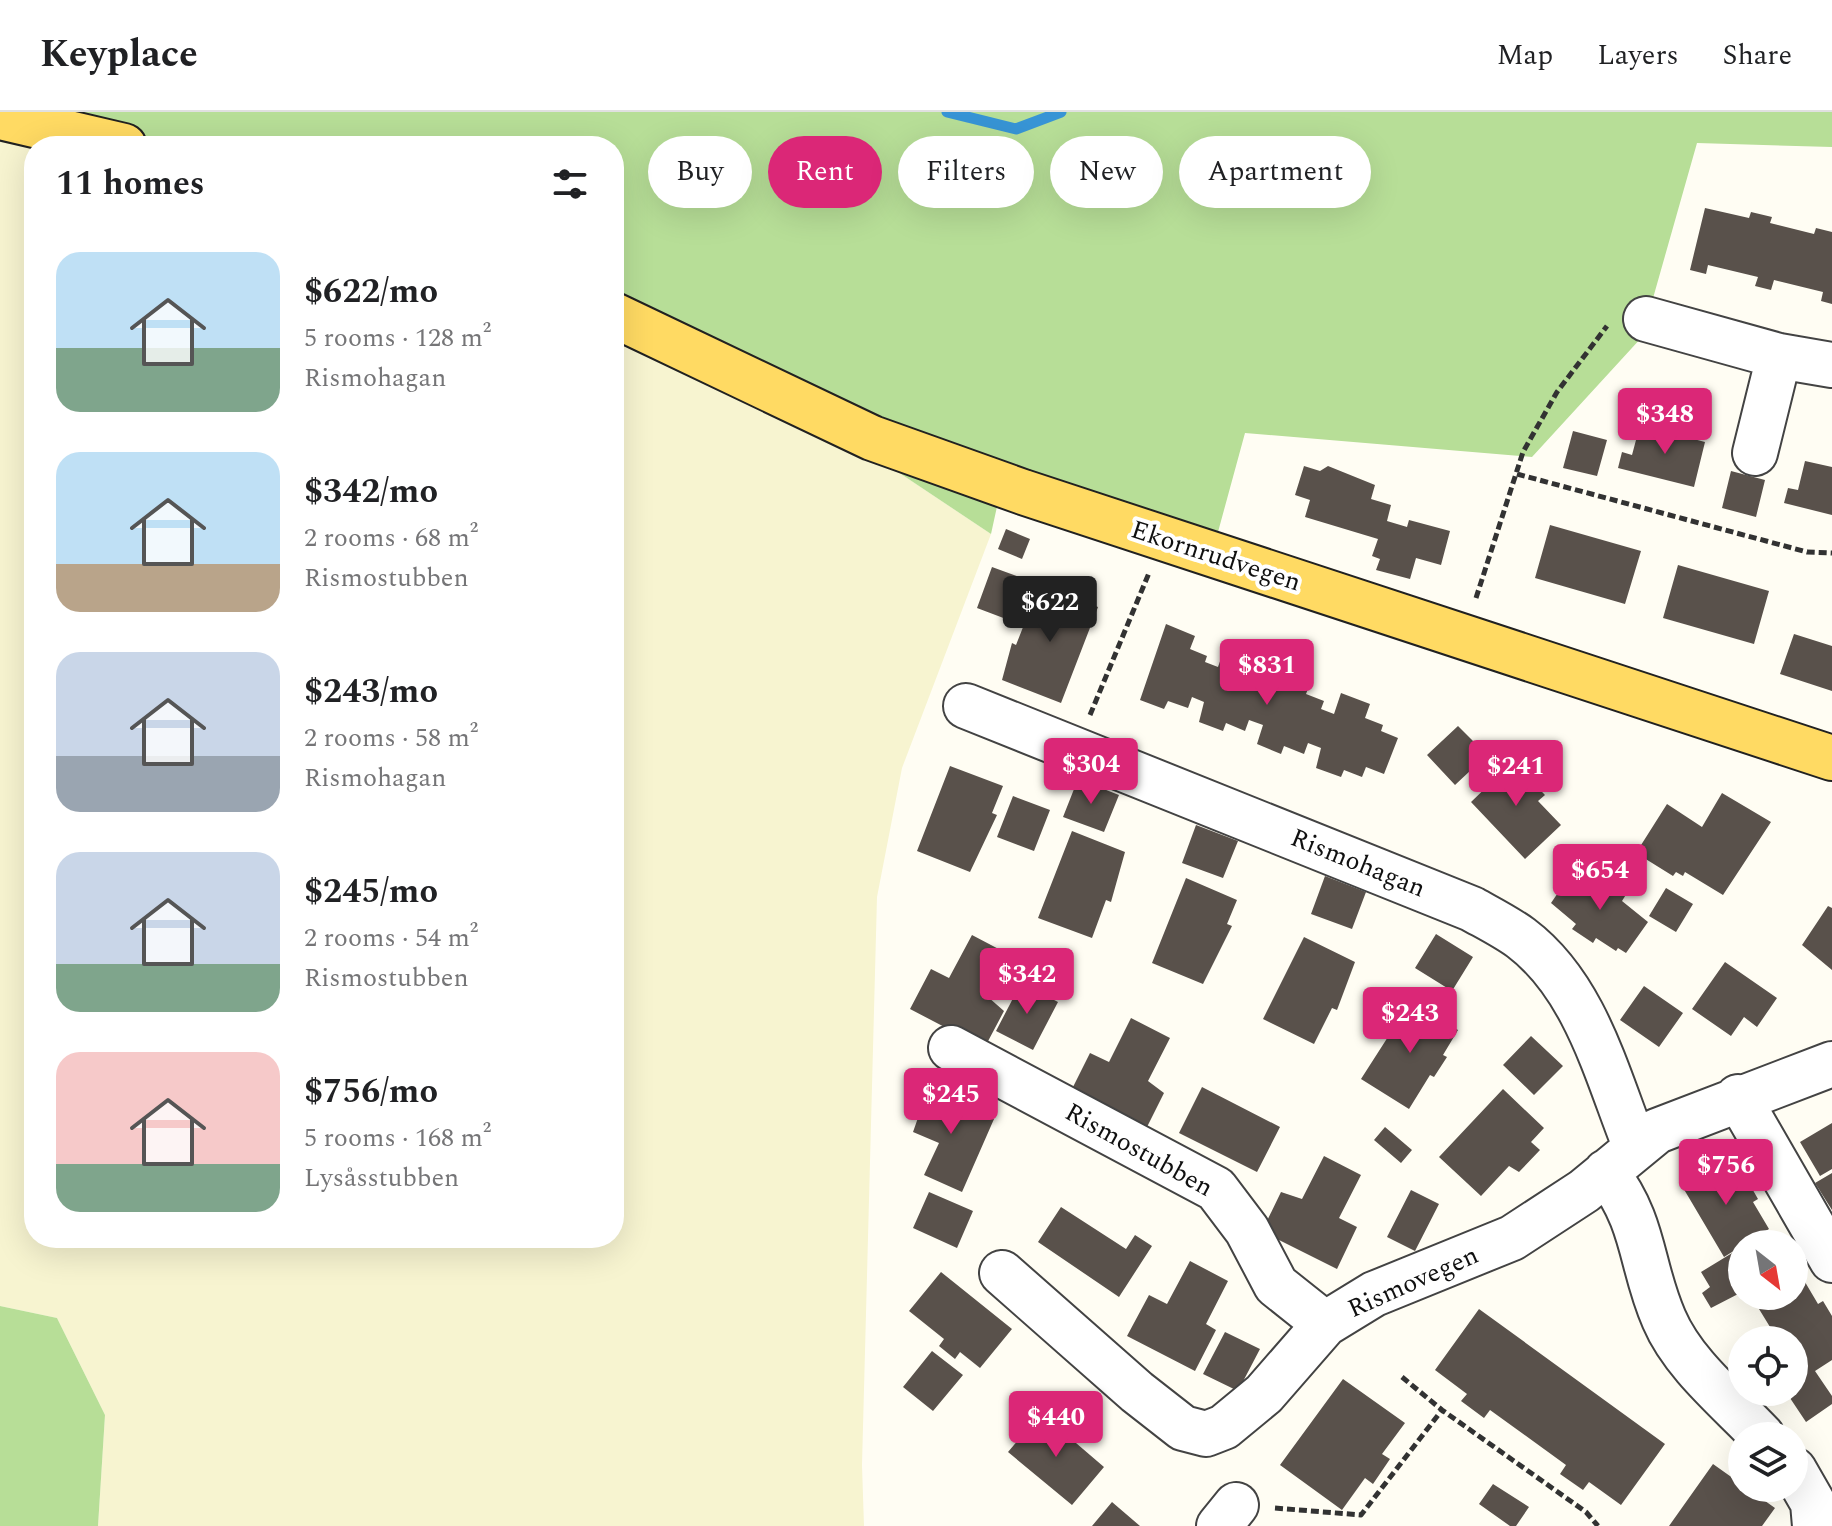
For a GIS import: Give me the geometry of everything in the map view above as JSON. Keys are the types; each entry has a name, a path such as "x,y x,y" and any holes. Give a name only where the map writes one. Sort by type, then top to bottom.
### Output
{"main road":[{"path":"0,117 81,136"},
{"name":"Ekornrudvegen","path":"624,320 872,438 1163,539 1832,758"}],"street":[{"path":"1646,319 1779,356 1832,365"},
{"path":"1755,453 1779,356"},
{"name":"Rismohagan","path":"966,706 1472,909 1522,938 1553,971 1581,1008 1621,1160 1627,1199 1664,1319 1679,1347 1749,1422"},
{"name":"Rismostubben","path":"951,1048 1216,1189 1247,1230 1276,1285 1325,1324"},
{"name":"Rismovegen","path":"1002,1273 1137,1392 1183,1428 1206,1434 1224,1427 1264,1394 1325,1324 1374,1294 1512,1238 1584,1191 1657,1131 1738,1097 1832,1064"},
{"path":"1738,1097 1832,1260"},
{"path":"1808,1494 1813,1503 1815,1526"}],"path":[{"path":"1463,637 1523,452 1557,392 1603,330 1623,311 1646,319"},
{"path":"1517,474 1807,552 1832,553"},
{"path":"1076,750 1163,539"},
{"path":"1402,1377 1442,1410 1586,1512 1598,1526"},
{"path":"1228,1515 1361,1515 1442,1410"}],"shaded area":[{"path":"0,114 24,137 24,1248 624,1248 624,334 889,466 991,534 902,768 877,897 862,1465 864,1526 98,1526 105,1415 57,1318 0,1306"}],"green space":[{"path":"0,112 1832,112 1832,147 1697,143 1642,337 1532,457 1245,433 1218,532 998,502 991,534 889,466 624,334 624,136 90,136"},
{"path":"0,1306 57,1318 105,1415 98,1526 0,1526"}],"building":[{"path":"1705,208 1749,218 1751,212 1772,217 1770,223 1814,234 1816,228 1832,232 1832,304 1821,301 1823,292 1774,280 1771,290 1755,286 1758,277 1708,265 1706,274 1690,270"},
{"path":"1640,425 1705,442 1694,487 1618,468 1622,452 1632,455"},
{"path":"1573,431 1607,440 1597,476 1563,468"},
{"path":"1805,461 1832,467 1832,515 1784,503 1788,488 1798,490"},
{"path":"1304,466 1320,471 1328,466 1375,485 1371,499 1391,505 1387,521 1407,527 1409,520 1450,531 1441,565 1416,558 1410,579 1376,570 1380,559 1372,556 1378,539 1305,517 1310,500 1295,495"},
{"path":"1731,471 1765,480 1756,517 1722,508"},
{"path":"1550,525 1641,551 1625,604 1535,578"},
{"path":"1006,529 1030,539 1022,559 998,549"},
{"path":"1678,565 1769,591 1754,644 1663,618"},
{"path":"992,567 1030,581 1014,622 977,608"},
{"path":"1040,584 1098,607 1061,703 1002,680 1012,643 1016,645"},
{"path":"1166,624 1195,636 1190,649 1207,656 1205,662 1218,667 1225,647 1253,658 1247,671 1266,678 1263,685 1276,690 1283,670 1311,681 1306,694 1324,701 1321,709 1334,714 1341,693 1370,704 1365,718 1383,725 1381,731 1398,738 1384,774 1366,767 1362,777 1344,770 1341,777 1316,768 1321,748 1308,743 1304,754 1284,746 1281,754 1257,744 1263,725 1249,720 1245,731 1226,723 1223,731 1199,722 1204,702 1192,697 1188,708 1168,701 1164,709 1140,700"},
{"path":"1794,634 1832,646 1832,691 1780,674"},
{"path":"1458,726 1487,755 1455,785 1427,755"},
{"path":"1505,754 1545,795 1538,801 1561,825 1525,859 1471,802 1497,777 1489,768"},
{"path":"950,766 1003,786 992,813 997,815 970,872 917,851"},
{"path":"1078,779 1119,795 1104,832 1063,817"},
{"path":"1722,793 1771,822 1723,895 1685,872 1683,876 1676,872 1673,876 1636,853 1667,804 1702,827"},
{"path":"1013,796 1050,810 1034,851 997,837"},
{"path":"1196,825 1238,841 1223,878 1182,863"},
{"path":"1072,831 1125,852 1111,902 1106,900 1092,938 1038,918"},
{"path":"1573,871 1601,887 1607,879 1627,893 1622,901 1648,922 1626,953 1618,948 1616,951 1596,938 1593,943 1572,929 1576,924 1551,903"},
{"path":"1325,876 1366,892 1352,929 1311,914"},
{"path":"1186,878 1237,900 1227,924 1232,926 1203,984 1152,963"},
{"path":"1666,888 1693,904 1676,932 1649,916"},
{"path":"1828,906 1832,908 1832,970 1802,945"},
{"path":"1436,934 1473,957 1452,991 1415,968"},
{"path":"972,935 1010,955 988,997 1004,1011 986,1045 977,1044 910,1009 931,969 949,978"},
{"path":"1304,937 1355,962 1337,1010 1332,1008 1314,1044 1263,1019"},
{"path":"1725,962 1777,998 1757,1027 1744,1017 1731,1036 1692,1009"},
{"path":"1021,983 1058,1002 1033,1050 996,1031"},
{"path":"1644,986 1683,1013 1659,1047 1620,1020"},
{"path":"1411,1001 1458,1030 1443,1055 1447,1057 1434,1077 1430,1075 1409,1109 1361,1079"},
{"path":"1131,1018 1170,1038 1148,1081 1164,1093 1146,1129 1070,1093 1090,1053 1109,1062"},
{"path":"1531,1036 1563,1066 1534,1095 1503,1065"},
{"path":"932,1078 952,1086 946,1099 994,1119 962,1192 924,1175 939,1143 913,1132"},
{"path":"1202,1087 1280,1127 1257,1172 1179,1133"},
{"path":"1503,1089 1544,1128 1531,1142 1540,1150 1519,1172 1509,1166 1481,1196 1439,1157"},
{"path":"1832,1123 1832,1169 1820,1176 1800,1142"},
{"path":"1385,1127 1412,1150 1401,1163 1374,1140"},
{"path":"1324,1156 1361,1175 1339,1218 1357,1227 1337,1269 1269,1235 1264,1227 1281,1192 1302,1199"},
{"path":"1727,1159 1741,1181 1746,1178 1758,1199 1753,1202 1769,1229 1728,1230 1728,1255 1724,1257 1682,1186"},
{"path":"1832,1173 1832,1210 1815,1183"},
{"path":"1411,1190 1439,1204 1415,1251 1387,1237"},
{"path":"929,1192 973,1211 957,1248 913,1228"},
{"path":"1061,1207 1126,1249 1135,1235 1152,1246 1119,1297 1038,1242"},
{"path":"1728,1256 1728,1299 1711,1308 1702,1293 1710,1287 1701,1272"},
{"path":"1190,1261 1228,1281 1206,1324 1216,1330 1195,1371 1127,1336 1149,1295 1167,1304"},
{"path":"941,1272 1012,1329 980,1368 960,1352 955,1359 939,1346 944,1339 909,1311"},
{"path":"1808,1287 1818,1304 1823,1301 1832,1316 1832,1360 1815,1371 1832,1396 1832,1404 1806,1422 1795,1406 1808,1406 1808,1326 1769,1326 1760,1310 1808,1310"},
{"path":"1479,1309 1665,1444 1621,1505 1589,1482 1583,1490 1560,1474 1566,1465 1490,1410 1484,1418 1461,1401 1467,1394 1435,1370"},
{"path":"1225,1332 1260,1349 1238,1391 1203,1374"},
{"path":"932,1351 963,1375 933,1411 903,1387"},
{"path":"1343,1379 1405,1423 1382,1454 1390,1459 1373,1484 1365,1478 1342,1510 1280,1465"},
{"path":"1041,1413 1104,1467 1072,1505 1008,1452"},
{"path":"1713,1464 1728,1475 1728,1502 1767,1502 1775,1508 1762,1526 1669,1526"},
{"path":"1493,1484 1529,1507 1516,1526 1510,1526 1479,1504"},
{"path":"1112,1502 1140,1526 1092,1526"}],"waterway":[{"path":"947,112 1016,129 1061,112"}]}
